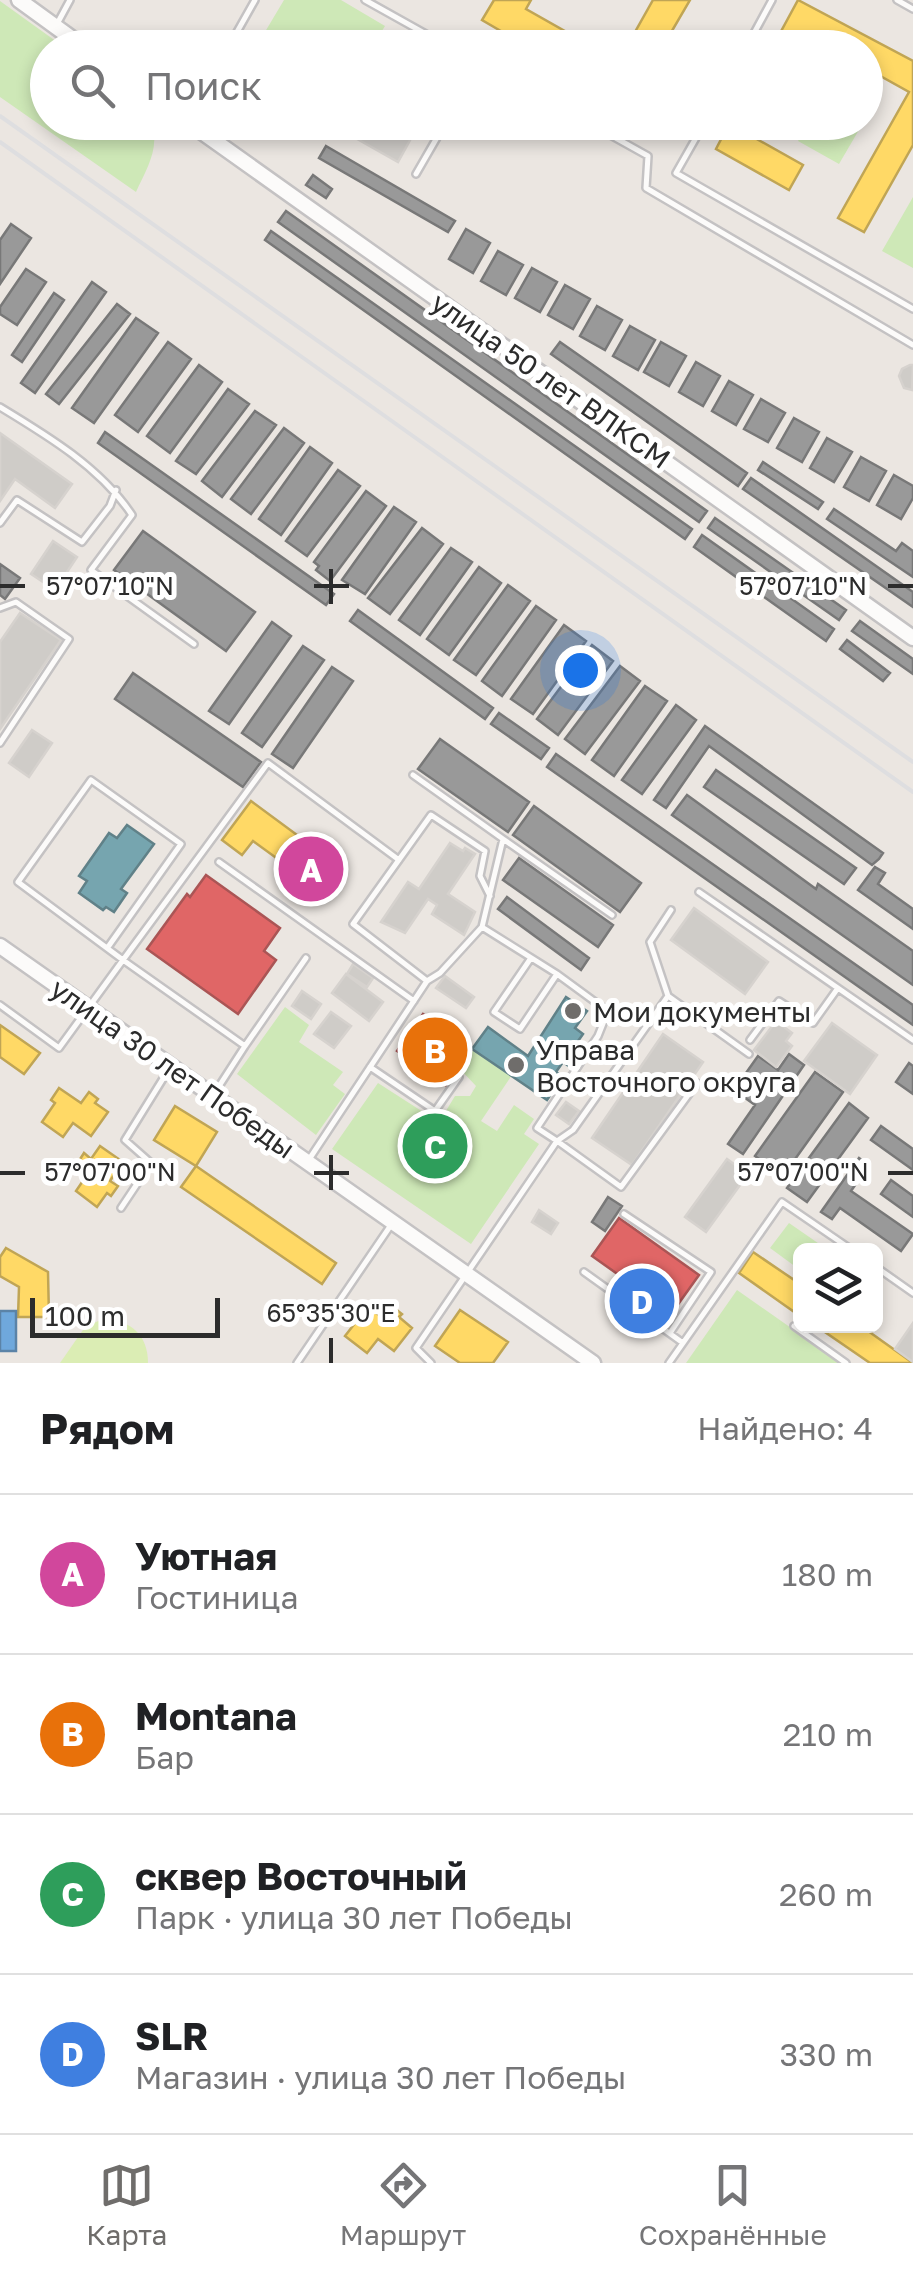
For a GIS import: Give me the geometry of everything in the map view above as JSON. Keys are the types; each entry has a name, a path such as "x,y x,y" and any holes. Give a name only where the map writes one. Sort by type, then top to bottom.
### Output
{"street":[{"path":"19,0 60,30"},
{"name":"улица 50 лет ВЛКСМ","path":"213,140 913,638"},
{"name":"улица 30 лет Победы","path":"0,946 593,1363"}],"lane":[{"path":"56,27 70,0"},
{"path":"238,30 255,0"},
{"path":"365,0 419,30"},
{"path":"756,30 772,0"},
{"path":"897,0 913,9"},
{"path":"416,174 436,140"},
{"path":"619,140 648,156 646,188 913,345"},
{"path":"694,140 676,174 912,308"},
{"path":"0,407 116,490 132,515 91,570 194,644"},
{"path":"0,523 17,500 82,542 110,506 116,490"},
{"path":"0,608 16,602 70,639 0,743"},
{"path":"0,1005 59,1048 268,763 399,860"},
{"path":"413,775 612,914"},
{"path":"108,947 180,844 91,780 18,882 245,1046"},
{"path":"427,981 352,924 431,815 486,851 480,876 490,896"},
{"path":"307,1162 427,981 440,973 482,927 503,839"},
{"path":"219,862 414,1001"},
{"path":"699,892 913,1040"},
{"path":"671,910 650,942 668,996 748,1054"},
{"path":"482,927 557,974 596,1002 604,1013 598,1036 536,1128 621,1188 698,1082"},
{"path":"213,1096 306,958"},
{"path":"531,958 494,1012 520,1030 557,974"},
{"path":"750,1040 779,1001 813,1024 838,988"},
{"path":"431,1363 416,1348 556,1141 572,1130 668,996"},
{"path":"121,1208 151,1164 125,1140 170,1067"},
{"path":"370,1067 435,1111 459,1077"},
{"path":"669,1363 782,1202 842,1243"},
{"path":"624,1214 711,1272 670,1333"},
{"path":"297,1363 393,1223"},
{"path":"584,1272 684,1343"},
{"path":"883,1272 913,1293"},
{"path":"804,1333 846,1363"}],"green space":[{"path":"284,0 341,0 385,26 383,30 266,30"},
{"path":"0,1 40,30 30,30 30,118 0,97"},
{"path":"62,140 154,140 148,167 136,192"},
{"path":"799,140 853,140 839,164"},
{"path":"913,197 913,268 882,251"},
{"path":"285,1007 309,1025 299,1042 343,1072 333,1085 345,1094 316,1135 237,1074"},
{"path":"472,1049 512,1075 481,1121 497,1131 514,1105 534,1119 524,1134 539,1144 471,1244 332,1149 378,1083 434,1119 441,1119 455,1096 470,1096 476,1086 459,1068"},
{"path":"789,1223 818,1243 793,1243 793,1265 770,1248"},
{"path":"737,1290 793,1333 841,1363 686,1363"},
{"path":"105,1318 123,1322 136,1331 145,1345 148,1363 60,1363 85,1327"}],"building: Жильё":[{"path":"494,0 531,0 526,9 563,30 499,30 482,20"},
{"path":"653,0 690,0 672,30 636,30"},
{"path":"798,0 855,30 782,30"},
{"path":"883,45 913,61 913,145 864,232 838,218 909,92 883,77"},
{"path":"721,140 759,140 803,165 789,190 716,149"},
{"path":"251,801 335,863 309,899 289,884 297,873 253,841 242,855 222,840"},
{"path":"0,1025 40,1053 24,1074 0,1057"},
{"path":"59,1088 81,1103 89,1092 98,1099 95,1103 108,1112 91,1136 73,1123 63,1137 42,1122 55,1103 51,1100"},
{"path":"175,1106 217,1132 196,1166 154,1140"},
{"path":"100,1146 123,1162 110,1181 118,1186 97,1207 76,1191 89,1172 77,1164 84,1153 91,1159"},
{"path":"196,1166 336,1263 322,1284 181,1187"},
{"path":"6,1248 48,1272 49,1317 18,1317 19,1287 0,1276 0,1257"},
{"path":"753,1252 793,1279 793,1311 739,1273"},
{"path":"363,1303 384,1319 393,1307 412,1328 394,1351 378,1339 367,1353 345,1336 359,1318 354,1315"},
{"path":"460,1310 508,1342 493,1363 460,1363 435,1346"},
{"path":"826,1333 871,1333 913,1363 870,1363"}],"building: Торговля":[{"path":"206,875 280,928 264,951 276,960 238,1014 147,949 187,894 190,897"},
{"path":"423,1014 472,1049 447,1086 397,1051"},
{"path":"619,1218 699,1275 664,1324 632,1301 640,1290 592,1256"}],"building: Школы":[{"path":"0,1311 16,1311 16,1351 0,1351"}],"building: Учреждения":[{"path":"127,825 154,844 121,889 127,893 114,912 106,907 103,910 79,893 87,881 79,876 109,833 117,838"},
{"path":"566,997 587,1011 575,1028 583,1034 569,1054 576,1059 570,1067 563,1062 556,1072 563,1077 547,1100 472,1049 488,1027 528,1056"}],"building: Промзона":[{"path":"326,146 455,221 448,232 319,158"},
{"path":"313,175 332,189 326,198 306,185"},
{"path":"286,211 707,511 699,522 278,222"},
{"path":"11,224 31,238 0,284 0,240"},
{"path":"466,229 490,243 473,273 449,259"},
{"path":"271,231 692,529 685,539 265,240"},
{"path":"498,251 523,265 506,295 481,281"},
{"path":"532,268 557,282 540,312 515,298"},
{"path":"26,269 46,282 17,325 0,314 0,307"},
{"path":"92,282 106,292 35,393 21,383"},
{"path":"565,285 590,299 573,329 548,315"},
{"path":"54,293 64,300 22,362 12,355"},
{"path":"117,304 130,314 59,404 46,394"},
{"path":"597,306 622,320 605,350 580,336"},
{"path":"136,318 158,333 94,423 72,408"},
{"path":"630,326 655,340 638,370 613,356"},
{"path":"168,342 191,359 138,432 115,415"},
{"path":"560,342 747,473 738,486 551,354"},
{"path":"661,342 686,356 669,386 644,372"},
{"path":"696,362 720,376 703,406 679,392"},
{"path":"199,365 222,382 170,453 147,436"},
{"path":"729,381 753,395 736,425 712,411"},
{"path":"228,389 249,404 196,474 176,461"},
{"path":"761,399 785,413 768,442 744,429"},
{"path":"255,411 276,425 222,497 202,481"},
{"path":"794,418 819,432 802,462 777,448"},
{"path":"284,428 304,443 251,514 231,499"},
{"path":"105,432 334,594 326,605 98,443"},
{"path":"827,438 852,452 834,482 810,468"},
{"path":"310,447 332,463 281,535 259,519"},
{"path":"861,457 886,471 869,501 844,487"},
{"path":"763,462 823,502 818,509 758,470"},
{"path":"338,470 360,486 307,556 286,541"},
{"path":"894,475 913,486 913,498 901,519 877,505"},
{"path":"751,478 913,592 913,607 743,489"},
{"path":"366,491 386,506 330,581 316,570 319,566 314,562"},
{"path":"394,507 416,522 365,594 342,580"},
{"path":"834,509 896,551 902,543 913,551 913,577 827,519"},
{"path":"715,518 846,610 839,620 708,528"},
{"path":"422,528 443,544 390,614 368,598"},
{"path":"143,531 255,612 226,651 114,570"},
{"path":"702,535 834,629 826,641 694,547"},
{"path":"451,548 472,562 420,635 399,620"},
{"path":"0,564 20,578 5,599 0,595"},
{"path":"479,567 501,583 449,655 427,639"},
{"path":"508,585 530,601 476,675 454,660"},
{"path":"536,606 556,620 502,696 482,681"},
{"path":"358,610 493,708 485,719 350,621"},
{"path":"860,621 913,659 913,674 852,631"},
{"path":"272,622 291,636 229,724 209,711"},
{"path":"564,625 586,641 533,714 511,699"},
{"path":"847,640 890,673 883,681 840,649"},
{"path":"592,645 613,661 558,735 537,719"},
{"path":"303,646 324,660 262,747 242,733"},
{"path":"620,666 640,681 585,754 565,739"},
{"path":"332,667 353,681 293,768 272,754"},
{"path":"133,673 261,762 243,787 115,699"},
{"path":"645,686 667,701 614,776 592,760"},
{"path":"676,705 696,720 642,794 622,780"},
{"path":"499,713 549,748 541,759 491,724"},
{"path":"705,726 883,853 879,859 872,865 709,746 666,808 654,800"},
{"path":"440,739 529,802 508,832 418,769"},
{"path":"556,754 913,1005 913,1025 547,767"},
{"path":"716,770 856,868 844,884 704,787"},
{"path":"687,795 816,889 818,884 913,951 913,985 672,815"},
{"path":"534,806 641,883 620,912 513,835"},
{"path":"519,858 613,925 598,947 503,880"},
{"path":"875,867 885,873 878,884 913,909 913,929 858,890"},
{"path":"507,897 589,958 581,970 498,909"},
{"path":"789,1054 804,1065 743,1154 728,1144 755,1105 734,1090 758,1056 778,1070"},
{"path":"909,1063 913,1066 913,1094 896,1082"},
{"path":"815,1072 843,1092 783,1176 755,1156"},
{"path":"849,1103 868,1118 807,1202 787,1188"},
{"path":"881,1126 913,1149 913,1170 871,1140"},
{"path":"859,1158 869,1165 851,1191 913,1234 901,1251 840,1208 832,1219 821,1212"},
{"path":"891,1180 913,1196 913,1217 881,1194"},
{"path":"608,1197 622,1206 605,1231 592,1222"}],"building: Прочее":[{"path":"359,140 410,140 398,162"},
{"path":"910,365 912,390 904,388 899,376"},
{"path":"0,433 72,484 55,508 15,479 0,501"},
{"path":"53,541 77,557 55,590 31,574"},
{"path":"20,613 61,640 0,729 0,642"},
{"path":"32,730 52,743 29,777 9,763"},
{"path":"450,843 475,854 448,894 475,912 464,935 432,914 437,905 428,899 405,933 381,922 408,882 419,889"},
{"path":"694,908 768,962 745,994 671,940"},
{"path":"353,964 373,978 367,987 347,974"},
{"path":"346,974 383,1002 369,1021 332,993"},
{"path":"445,976 474,997 466,1008 436,988"},
{"path":"302,991 321,1004 311,1019 292,1006"},
{"path":"331,1012 351,1026 334,1048 314,1034"},
{"path":"776,1021 792,1033 786,1041 792,1046 776,1067 754,1050"},
{"path":"832,1023 877,1055 850,1094 804,1061"},
{"path":"663,1034 703,1062 632,1165 592,1138"},
{"path":"566,1102 579,1111 569,1124 556,1115"},
{"path":"727,1159 748,1174 706,1232 685,1217"},
{"path":"539,1210 558,1223 551,1234 532,1222"},
{"path":"913,1323 913,1362 895,1349"}],"railway":[{"path":"0,116 30,137"},
{"path":"34,140 913,762"},
{"path":"0,142 913,792"}],"place":[{"name":"Уютная","path":"311,869"},
{"name":"Мои документы","path":"573,1011"},
{"name":"Montana","path":"435,1050"},
{"name":"Управа Восточного округа","path":"516,1065"},
{"name":"сквер Восточный","path":"435,1146"},
{"name":"SLR","path":"642,1301"}]}
